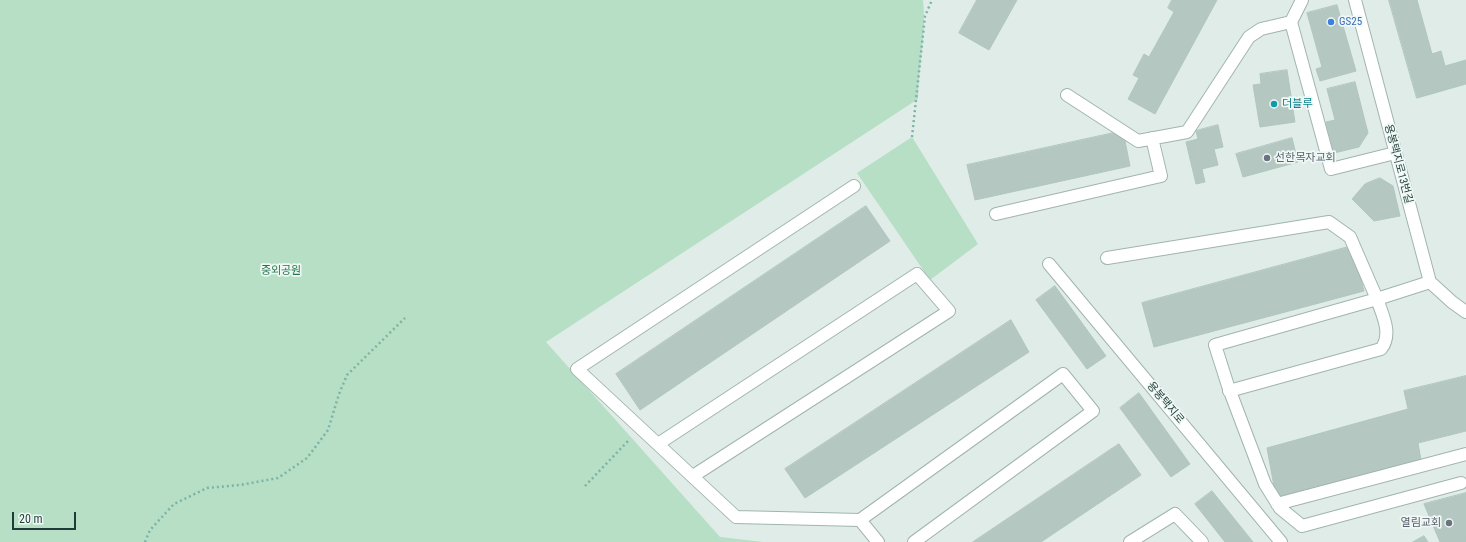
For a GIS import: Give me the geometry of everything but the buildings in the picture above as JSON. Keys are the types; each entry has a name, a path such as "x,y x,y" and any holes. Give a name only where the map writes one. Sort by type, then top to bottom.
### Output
{"street":[{"path":"1302,0 1291,22 1331,169 1395,153"},
{"name":"용봉택지로13번길","path":"1355,0 1430,282"},
{"path":"1067,95 1138,141 1187,132 1249,37 1261,29 1291,22"},
{"path":"996,214 1161,176 1152,138"},
{"path":"854,186 577,369 736,517 860,520 1063,374 1093,411 914,542"},
{"path":"1107,258 1329,222 1350,237 1377,299 1387,330 1386,343 1381,348 1229,391"},
{"name":"용봉택지로","path":"1049,264 1281,542"},
{"path":"658,444 917,274 949,311 693,476"},
{"path":"1461,483 1302,526 1280,508 1264,484 1229,391 1215,345 1377,299 1430,282 1452,302 1466,312"},
{"path":"1277,504 1466,454"},
{"path":"1130,542 1175,514 1202,542"},
{"path":"860,520 878,542"}],"path":[{"path":"912,137 925,16 932,0"},
{"path":"145,542 150,530 174,504 207,488 240,485 278,478 307,458 328,430 339,394 347,375 405,318"},
{"path":"585,486 641,428"}],"green space":[{"name":"중외공원","path":"0,0 923,0 924,25 918,99 546,342 720,537 763,542 0,542"},
{"path":"912,137 978,244 930,280 857,173"}],"place":[{"name":"GS25","path":"1331,22"},
{"name":"더블루","path":"1274,104"},
{"name":"선한목자교회","path":"1267,158"},
{"name":"열림교회","path":"1449,523"}]}
